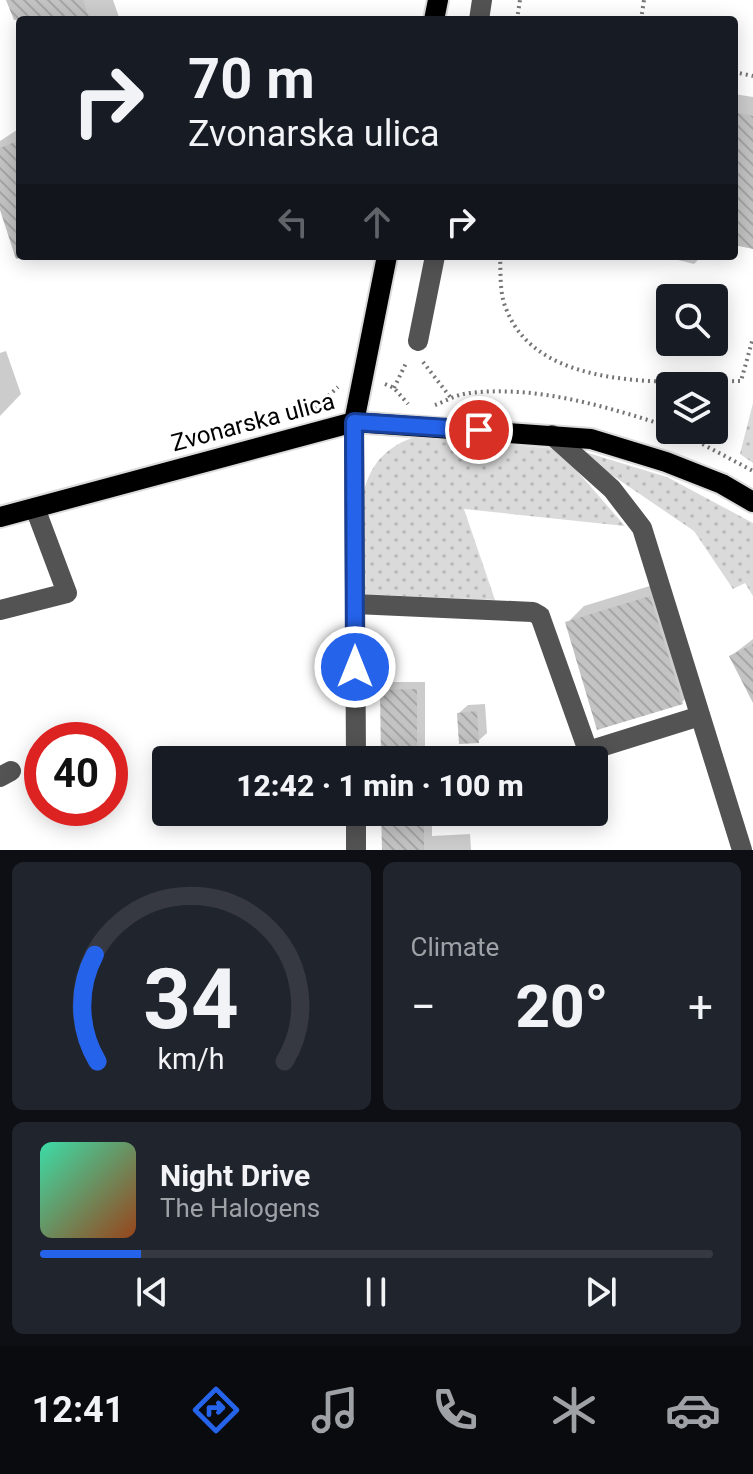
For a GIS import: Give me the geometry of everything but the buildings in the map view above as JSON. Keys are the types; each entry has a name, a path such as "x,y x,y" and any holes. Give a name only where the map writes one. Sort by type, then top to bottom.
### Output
{"main road":[{"path":"354,422 386,260"},
{"name":"Zvonarska ulica","path":"0,517 354,422 591,439 666,462 722,484 753,502"}],"street":[{"path":"420,350 434,260"},
{"path":"354,422 356,746"},
{"path":"552,435 612,489 642,528 742,850"},
{"path":"0,610 67,593 35,508"},
{"path":"355,604 533,612 540,616 588,751 700,716"},
{"path":"356,826 356,850"}],"path":[{"path":"500,260 506,311 518,330 540,353 567,367 672,382 741,381 753,338"},
{"path":"420,350 451,398"},
{"path":"364,374 394,388 411,407"},
{"path":"427,408 451,398 482,393 586,402 656,423"},
{"path":"702,444 753,471"}],"shaded area":[{"path":"753,403 753,463 740,454"},
{"path":"415,437 558,449 625,526 464,509 495,600 360,594 359,524 367,481 377,463 393,448"},
{"path":"585,452 667,477 753,523 753,596 745,583 733,589 694,531 603,469"}],"route":[{"path":"355,667 354,422 479,430"}]}
